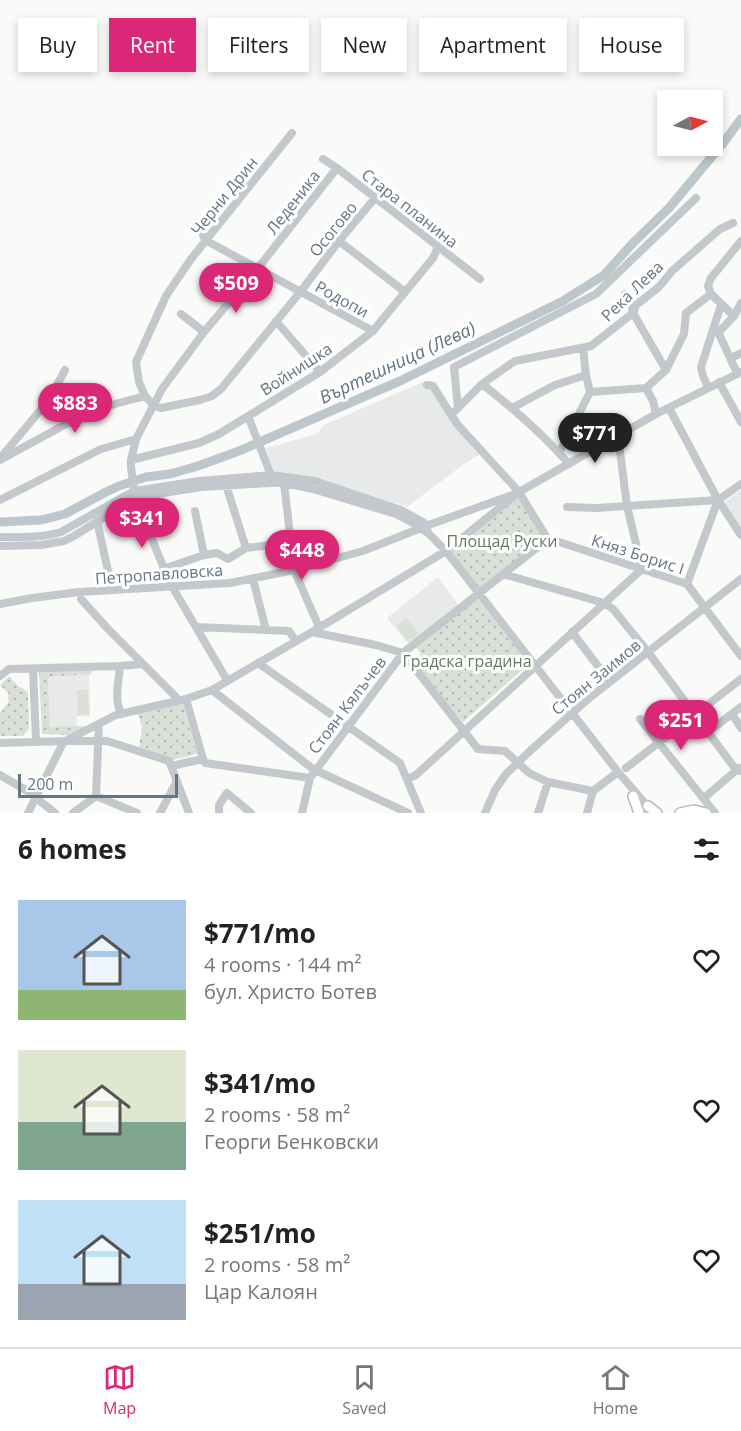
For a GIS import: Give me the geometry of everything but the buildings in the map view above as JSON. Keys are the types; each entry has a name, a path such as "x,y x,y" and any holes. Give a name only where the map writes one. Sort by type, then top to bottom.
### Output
{"main road":[{"path":"633,796 639,813"},
{"path":"684,812 696,810 706,813"}],"street":[{"name":"Черни Дрин","path":"153,406 145,396 139,382 136,362 166,296 191,259 292,133"},
{"name":"Стара планина","path":"323,159 480,279"},
{"name":"Леденика","path":"227,680 163,569 134,492 131,464 136,439 162,389 204,332 337,168"},
{"name":"Осогово","path":"153,406 161,408 212,396 221,389 375,198"},
{"path":"548,539 519,492 457,424 454,367 596,294 696,198"},
{"path":"206,240 202,232 204,227 219,208"},
{"name":"Река Лева","path":"455,411 482,384 515,361 591,346 633,313 636,305 659,287 672,271 720,229 733,223"},
{"name":"Родопи","path":"206,240 373,331"},
{"path":"339,241 405,292"},
{"path":"734,316 711,294 708,286 711,278 741,241"},
{"name":"Войнишка","path":"131,464 199,443 219,434 320,372 373,331 433,258 438,247"},
{"path":"625,294 631,302 633,313 666,370"},
{"path":"590,392 646,388 666,370 684,334 686,312 711,294"},
{"path":"28,813 38,799 58,751 65,741 122,714 212,690 446,551 519,492 656,414 739,373 719,334 734,316 741,303"},
{"path":"708,387 701,368 721,305"},
{"path":"181,314 204,332"},
{"path":"276,321 320,372"},
{"path":"559,453 590,392 583,348"},
{"path":"0,459 49,400 65,370"},
{"path":"512,408 555,385 586,375"},
{"path":"719,382 741,422"},
{"path":"482,384 512,408 569,464"},
{"path":"427,386 433,386 455,411"},
{"path":"646,388 653,401 656,414"},
{"path":"0,459 104,407 145,396"},
{"path":"669,408 718,500 741,535"},
{"path":"248,416 271,475"},
{"path":"0,500 101,449 136,439"},
{"path":"408,779 416,775 642,568 627,506 621,456 613,439"},
{"path":"0,537 51,535 61,532 134,492 199,481 271,475 326,484 401,510 419,519 425,529 446,551 572,712 622,770 651,812"},
{"path":"0,546 41,545 59,542 74,536 134,492 263,483 284,483 313,489 387,511 425,529"},
{"path":"284,483 294,570 316,630"},
{"path":"567,507 597,508 718,500 741,484"},
{"path":"226,485 246,548"},
{"name":"Петропавловска","path":"0,604 32,598 112,590 230,583 294,570 363,551 519,492"},
{"path":"687,584 718,500"},
{"path":"195,511 204,555"},
{"path":"97,521 112,590"},
{"name":"Княз Борис I","path":"548,539 687,584 741,656"},
{"name":"Стоян Кялъчев","path":"302,813 310,778 315,770 403,653 548,539"},
{"path":"163,569 204,555 218,553 228,559 246,548 270,545"},
{"path":"503,574 604,603 613,609 708,732 740,769 704,798"},
{"path":"252,579 266,630"},
{"name":"Стоян Заимов","path":"485,813 495,790 506,774 572,712 741,579"},
{"path":"81,599 143,664 183,699 205,763 310,778"},
{"path":"196,627 288,631 296,641"},
{"path":"316,630 403,653 478,749 505,751 529,773 548,782 593,791"},
{"path":"572,632 610,682"},
{"path":"258,663 400,763 421,813"},
{"path":"2,674 9,669 143,664"},
{"path":"120,666 117,700 119,711 122,714"},
{"path":"33,669 36,741"},
{"path":"587,813 593,791 741,679"},
{"path":"212,690 315,770 408,813"},
{"path":"708,732 741,707"},
{"path":"732,714 741,728"},
{"path":"640,719 715,813"},
{"path":"73,813 96,796 99,724"},
{"path":"0,742 107,741 169,761 189,813"},
{"path":"171,766 202,759"},
{"path":"622,770 633,796 651,812"},
{"path":"0,775 28,792 55,813"},
{"path":"160,813 177,781"},
{"path":"538,813 548,782"},
{"path":"219,813 218,808 227,793 251,813"},
{"path":"96,796 137,813"}],"shaded area":[{"path":"425,381 427,385 433,386 482,453 407,507 325,481 274,472 266,448 317,434 324,425"},
{"path":"741,490 741,528 723,503"},
{"path":"438,577 458,604 409,645 387,618"},
{"path":"89,674 90,716 77,716 77,727 50,728 48,677"}],"green space":[{"name":"Площад Руски","path":"519,497 545,539 479,589 450,552"},
{"name":"Градска градина","path":"477,598 529,664 463,722 412,665 421,654 416,647"},
{"path":"406,618 419,634 409,642 396,626"},
{"path":"92,671 91,674 48,677 50,727 86,726 68,735 42,734 39,672"},
{"path":"9,676 28,693 29,729 23,736 0,736 0,713 9,701 9,694 0,685"},
{"path":"77,690 88,690 89,714 78,715"},
{"path":"183,704 197,754 173,760 139,747 142,728 138,714"}],"waterway":[{"name":"Въртешница (Лева)","path":"0,522 41,520 65,514 119,486 146,477 170,474 198,466 239,451 400,381 563,301 604,275 669,208 741,119"}]}
